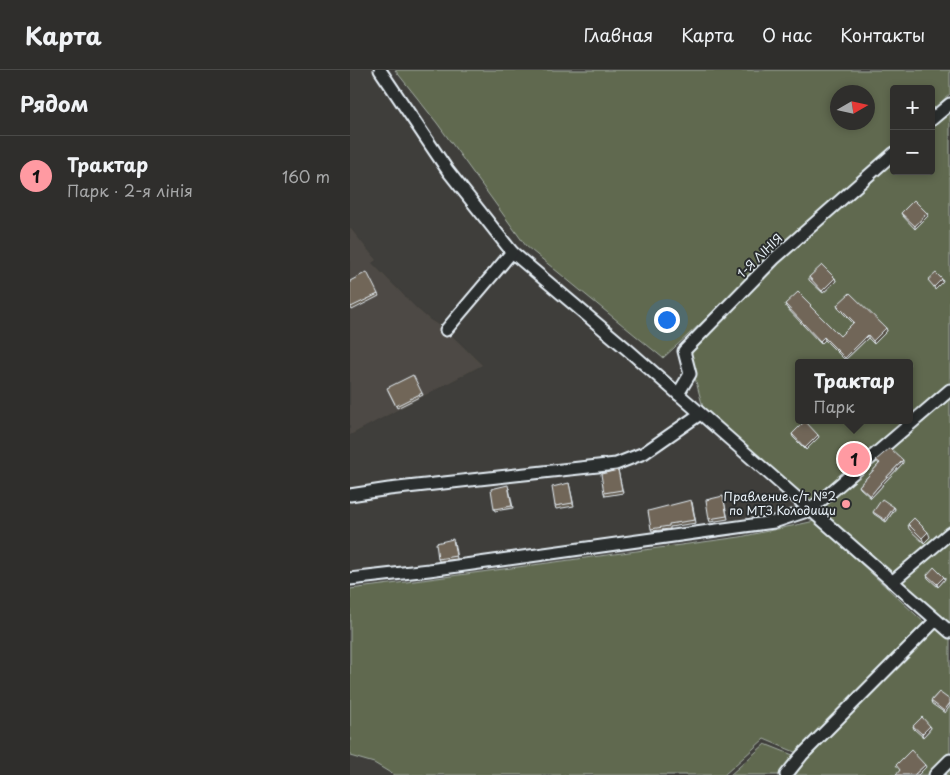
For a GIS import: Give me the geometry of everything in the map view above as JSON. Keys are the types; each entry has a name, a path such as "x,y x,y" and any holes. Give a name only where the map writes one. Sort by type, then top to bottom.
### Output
{"street":[{"path":"380,70 448,171 512,252 678,394 950,632"},
{"path":"935,117 950,104"},
{"name":"1-Я ЛІНІЯ","path":"678,394 690,374 684,351 774,259 890,157"},
{"path":"446,330 512,252"},
{"path":"913,423 950,390"},
{"path":"350,495 616,464 644,453 700,414"},
{"path":"350,579 774,522 810,510 912,424"},
{"path":"892,582 950,533"},
{"path":"786,775 802,755 936,620"},
{"path":"935,775 950,760"}],"shaded area":[{"path":"350,228 376,260 372,263 416,308 446,330 482,365 350,435"}],"green space":[{"path":"395,70 950,70 950,94 935,107 935,85 890,85 890,150 663,358 526,246 437,123"},
{"path":"950,109 950,775 730,775 765,744 803,759 942,620 704,411 688,352 777,262 890,163 890,175 935,175 935,122"},
{"path":"815,521 929,627 802,755 764,739 724,775 394,775 374,763 350,756 350,589 740,537"}],"building":[{"path":"914,200 927,213 915,226 901,213"},
{"path":"822,265 835,278 822,291 809,277"},
{"path":"367,272 378,294 351,307 350,281"},
{"path":"936,273 942,279 934,287 928,280"},
{"path":"798,292 840,336 854,322 837,305 850,293 886,328 873,341 868,335 845,358 824,337 820,341 785,304"},
{"path":"413,375 422,393 396,406 387,388"},
{"path":"802,424 808,424 818,435 805,448 792,434"},
{"path":"890,448 903,460 870,496 859,486 880,463 876,460"},
{"path":"618,470 622,490 604,493 601,474"},
{"path":"569,483 573,503 555,506 552,487"},
{"path":"508,485 512,506 494,509 491,489"},
{"path":"723,496 727,516 709,519 706,500"},
{"path":"882,499 894,507 885,520 873,512"},
{"path":"691,500 695,520 651,529 648,511"},
{"path":"914,518 928,532 922,538 908,524"},
{"path":"453,539 456,556 438,559 436,543"},
{"path":"934,567 944,577 937,584 927,575"},
{"path":"939,692 950,700 944,711 931,701"},
{"path":"922,717 930,726 922,734 913,726"},
{"path":"911,750 925,765 914,775 896,775 900,770 896,765"}],"place":[{"name":"Трактар","path":"854,459"},
{"name":"Правление с/т №2 по МТЗ Колодищи","path":"846,504"}]}
